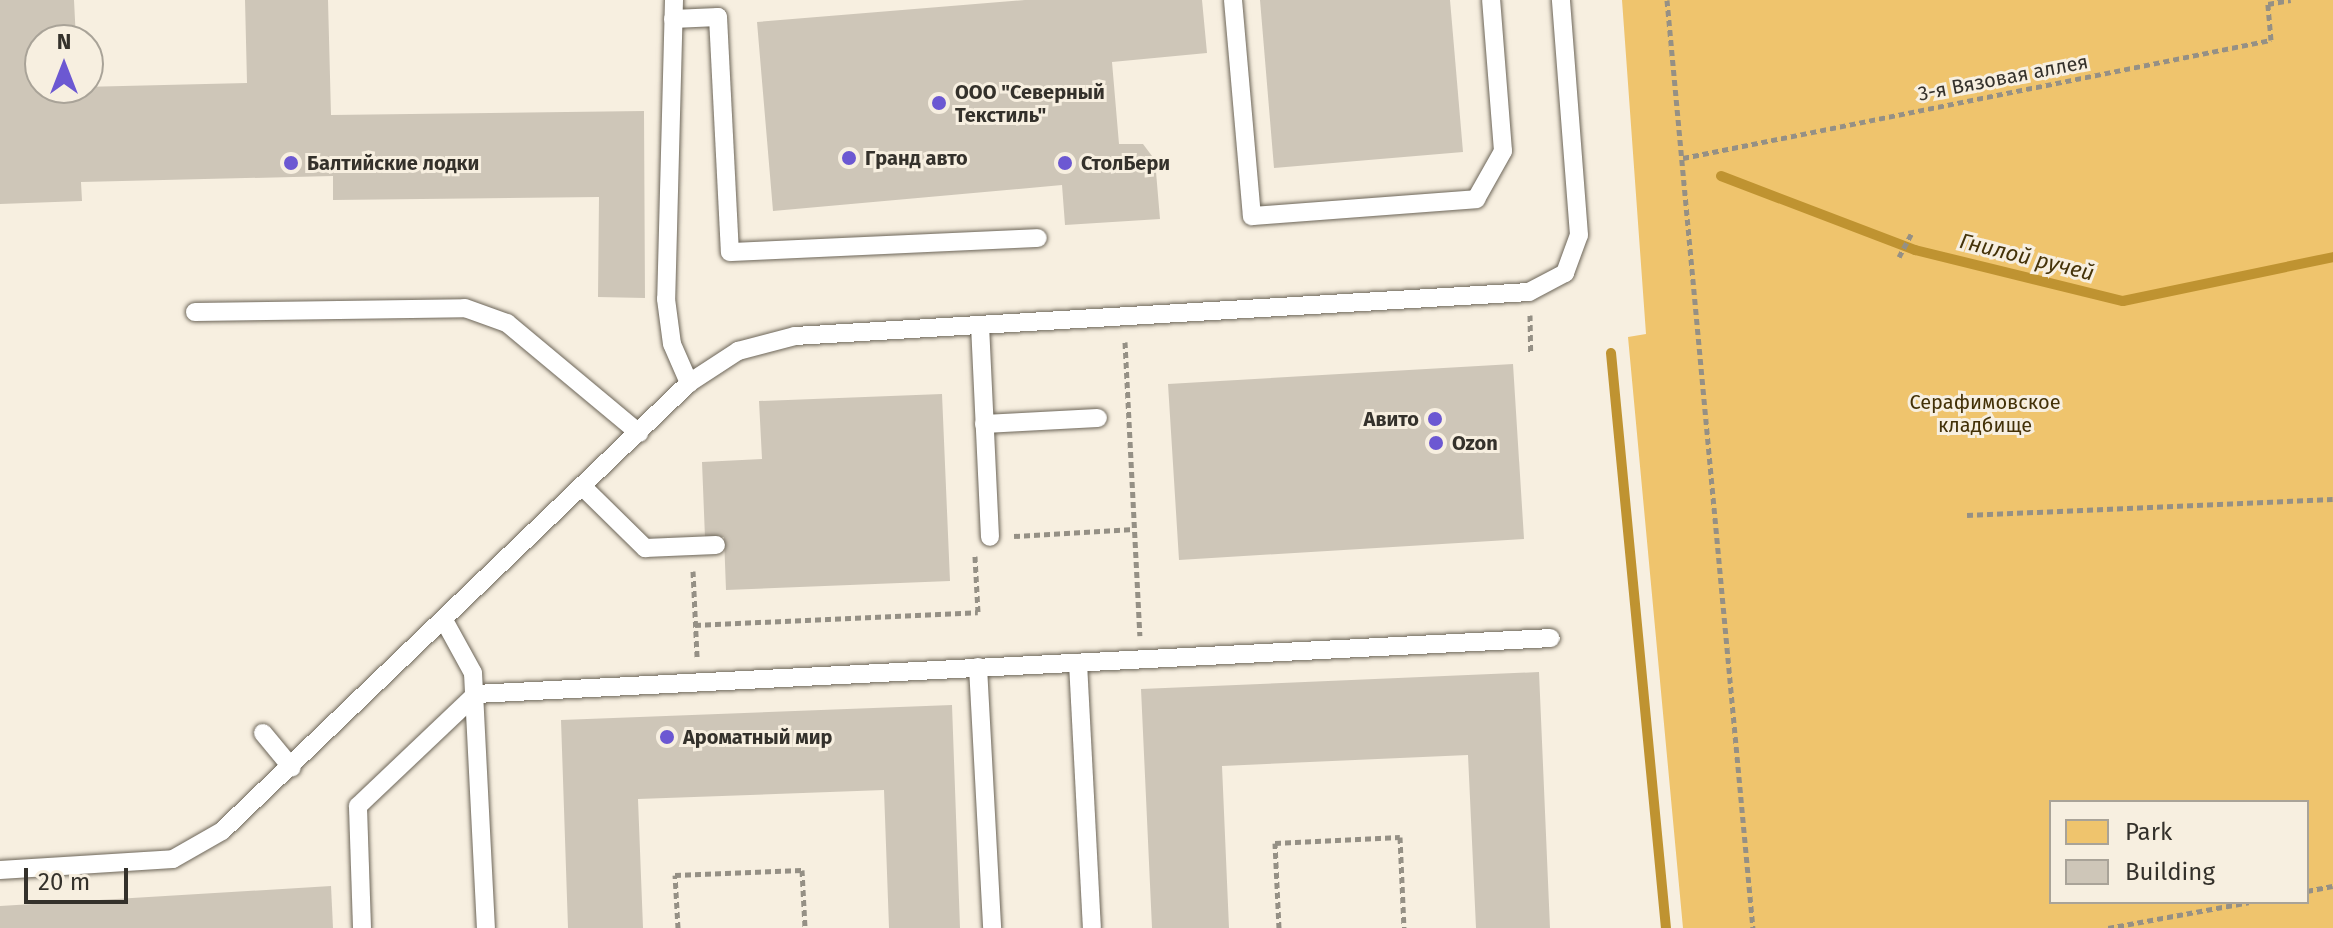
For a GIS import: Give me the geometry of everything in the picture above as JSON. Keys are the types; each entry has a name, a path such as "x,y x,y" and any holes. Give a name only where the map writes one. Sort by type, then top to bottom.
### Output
{"lane":[{"path":"1233,0 1252,216 1476,199 1503,151 1491,0"},
{"path":"0,870 173,859 222,831 445,622 689,383 738,351 795,336 1123,313 1529,292 1565,273 1579,235 1561,0"},
{"path":"689,383 672,344 666,299 673,9 718,17 730,252 1038,238"},
{"path":"195,312 465,308 507,323 639,433"},
{"path":"980,325 990,537"},
{"path":"984,424 1098,418"},
{"path":"584,488 645,548 716,545"},
{"path":"445,622 465,651 476,694 486,928"},
{"path":"362,928 358,806 476,694 1551,638"},
{"path":"1078,663 1092,928"},
{"path":"978,667 992,928"},
{"path":"263,733 292,768"}],"path":[{"path":"1667,0 1753,928"},
{"name":"3-я Вязовая аллея","path":"1683,158 2271,40 2268,4 2291,0"},
{"path":"1899,257 1911,234"},
{"path":"1529,292 1531,354"},
{"path":"1123,313 1141,659"},
{"path":"1967,515 2333,499"},
{"path":"695,625 978,612 974,538 1134,529"},
{"path":"691,546 699,682"},
{"path":"1279,928 1275,843 1400,837 1404,928"},
{"path":"678,928 675,875 802,870 805,928"},
{"path":"2309,891 2333,886"},
{"path":"2108,928 2238,904"}],"green space":[{"name":"Серафимовское кладбище","path":"1622,0 2333,0 2333,928 1683,928 1628,337 1646,334"}],"building":[{"path":"0,0 74,0 75,24 24,24 24,104 104,104 104,86 247,83 245,0 328,0 331,115 644,111 645,298 598,297 599,197 333,200 333,176 81,182 82,201 0,204"},
{"name":"ООО \"Северный Текстиль\"","path":"1025,0 1202,0 1207,53 1112,62 1119,144 1143,144 1155,160 1160,219 1065,225 1062,185 773,211 757,22"},
{"path":"1260,0 1450,0 1463,152 1274,168"},
{"path":"1513,364 1524,539 1179,560 1168,384"},
{"path":"942,394 950,581 726,590 724,537 705,538 702,462 762,459 759,401"},
{"path":"1539,672 1550,928 1476,928 1468,755 1222,766 1229,928 1152,928 1141,689"},
{"path":"952,705 960,928 889,928 884,790 638,799 643,928 568,928 561,720"},
{"path":"331,886 333,928 0,928 0,906"}],"waterway":[{"name":"Гнилой ручей","path":"1721,176 1915,250 2123,301 2333,257"},
{"path":"1611,353 1666,928"}],"place":[{"name":"ООО \"Северный Текстиль\"","path":"939,103"},
{"name":"Гранд авто","path":"849,158"},
{"name":"Балтийские лодки","path":"291,163"},
{"name":"СтолБери","path":"1065,163"},
{"name":"Авито","path":"1435,419"},
{"name":"Ozon","path":"1436,443"},
{"name":"Ароматный мир","path":"667,737"}]}
